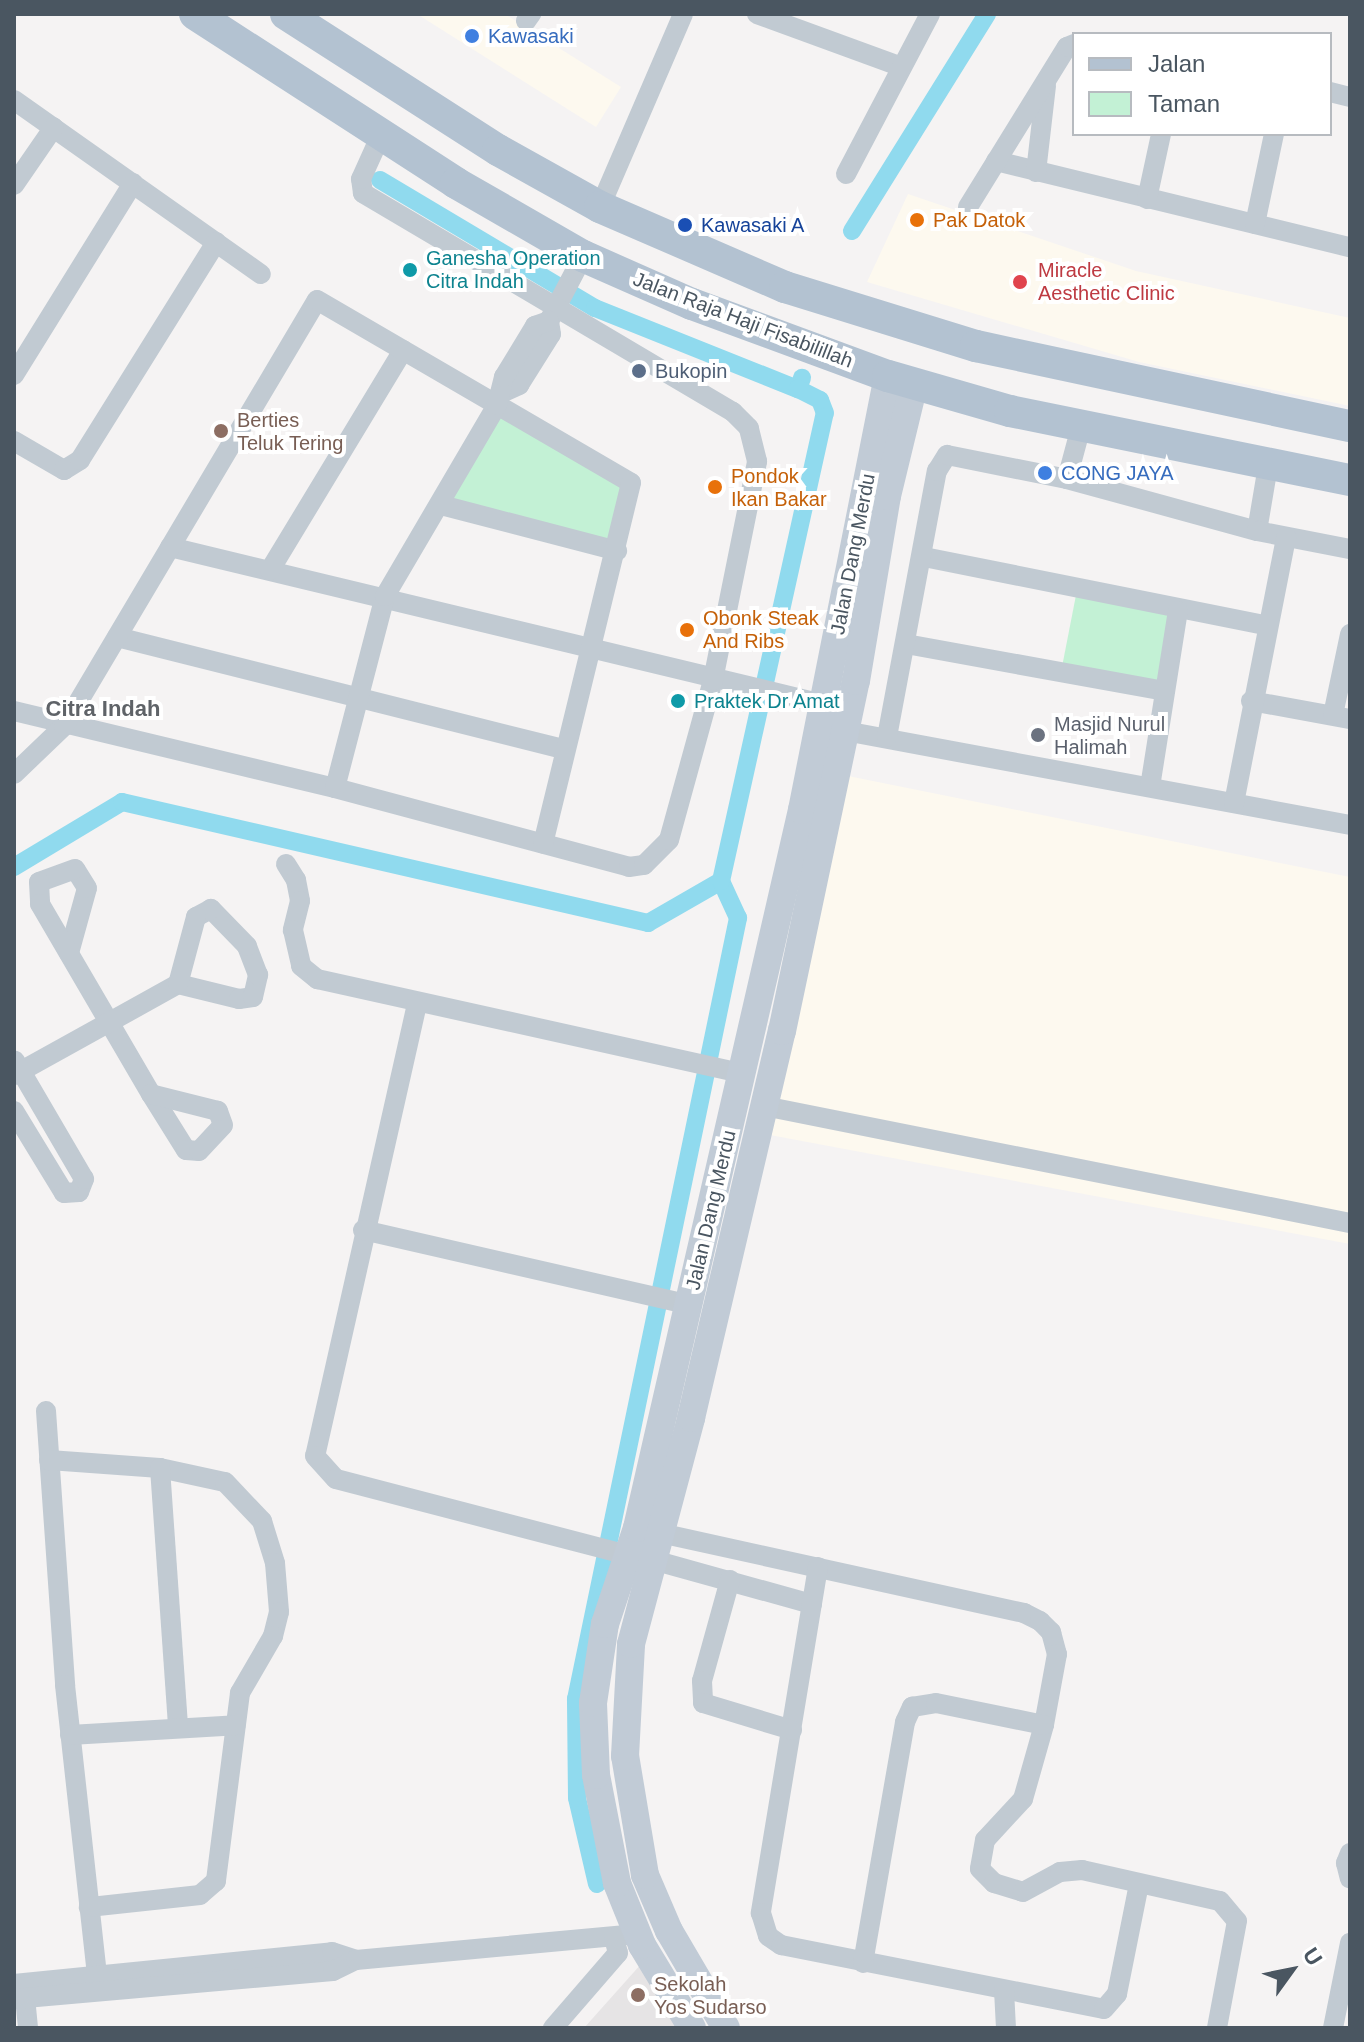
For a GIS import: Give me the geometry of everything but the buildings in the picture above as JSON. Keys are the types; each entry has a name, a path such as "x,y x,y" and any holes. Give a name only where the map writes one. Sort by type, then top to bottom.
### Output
{"main road":[{"name":"Jalan Raja Haji Fisabilillah","path":"195,14 578,266 901,380 1010,411 1082,423 1268,466 1350,480"},
{"path":"286,14 498,150 600,207 785,287 976,346 1350,426"},
{"name":"Jalan Dang Merdu","path":"726,2028 669,1931 645,1875 625,1756 631,1644 631,1555 670,1300 714,1256 719,1069 823,704 901,380"},
{"name":"Jalan Dang Merdu","path":"692,2028 625,1936 596,1775 593,1703 605,1624 631,1555 660,1533 714,1256 764,1106 845,731 881,470"}],"street":[{"path":"600,207 683,14"},
{"path":"757,14 899,66"},
{"path":"846,174 899,66 930,14"},
{"path":"968,207 1047,78 1072,47"},
{"path":"1036,172 1047,78"},
{"path":"14,100 261,274"},
{"path":"14,185 54,127"},
{"path":"1147,199 1161,136"},
{"path":"1255,224 1274,136"},
{"path":"14,711 64,726 335,788 629,867 644,865 658,855 669,840 713,680 757,461 749,428 733,412 363,193 361,179 380,137"},
{"path":"996,161 1350,247"},
{"path":"14,375 133,183"},
{"path":"14,441 52,466 64,470 80,460 216,242"},
{"path":"335,788 385,596 501,398 519,385 551,334 556,309 578,266"},
{"path":"14,774 64,726 317,300 403,350 501,398 628,478 633,489 564,749 543,843"},
{"path":"270,570 403,350"},
{"path":"1067,479 1082,423"},
{"path":"887,737 924,557 937,471 947,455 1067,479 1257,531 1350,549"},
{"path":"1257,531 1268,466"},
{"path":"441,505 617,551"},
{"path":"1234,803 1264,625 1286,537"},
{"path":"170,547 385,596 737,686 823,704"},
{"path":"924,557 1178,611 1264,625"},
{"path":"1150,787 1178,611"},
{"path":"117,637 358,694 564,749"},
{"path":"1251,701 1342,717 1349,638"},
{"path":"906,644 1165,691"},
{"path":"845,731 1350,825"},
{"path":"286,864 296,880 300,901 293,930 301,966 317,979 417,1004 719,1069"},
{"path":"14,1111 64,1193 79,1192 84,1179 16,1068 178,984 239,999 253,997 258,975 247,946 211,909 196,917 178,984"},
{"path":"69,953 151,1094"},
{"path":"417,1004 363,1230 318,1440 315,1456 321,1467 336,1479 812,1604"},
{"path":"764,1106 1350,1223"},
{"path":"363,1230 670,1300"},
{"path":"46,1411 70,1735 97,1977"},
{"path":"49,1460 160,1468 225,1482 250,1503 270,1539 279,1612 273,1636 242,1687 218,1875 210,1889 89,1907"},
{"path":"160,1468 178,1726"},
{"path":"660,1533 818,1567 1040,1621 1051,1632 1057,1654 1044,1725 1023,1799 985,1840 980,1869 994,1883 1023,1892 1060,1872 1082,1870 1220,1901 1231,1909 1237,1921 1217,2028"},
{"path":"818,1567 762,1925 781,1945 1091,2008 1114,2003 1139,1884"},
{"path":"730,1580 702,1681 703,1703 792,1730"},
{"path":"863,1963 905,1722 912,1707 936,1703 1044,1725"},
{"path":"70,1735 178,1726 236,1725"},
{"path":"1350,1853 1346,1863 1350,1879"},
{"path":"19,1991 333,1971 356,1960 625,1936 618,1953 553,2028"},
{"path":"1333,2028 1350,1943"},
{"path":"19,1991 97,1977 332,1952 356,1960"},
{"path":"1004,1990 1006,2028"},
{"path":"19,1991 28,2028"}],"shaded area":[{"path":"417,14 505,14 621,87 596,127"},
{"path":"908,194 1136,271 1350,318 1350,406 1139,362 867,282"},
{"path":"843,775 1350,877 1350,1244 754,1132"},
{"name":"Sekolah Yos Sudarso","path":"642,1963 684,2028 584,2028"}],"green space":[{"path":"496,401 622,476 616,548 438,499"},
{"path":"1077,590 1178,611 1165,691 1061,672"}],"waterway":[{"path":"852,231 987,14"},
{"path":"380,180 595,308 798,389 802,378"},
{"path":"597,1884 577,1798 576,1699 738,918 721,881 825,413 820,400 798,389"},
{"path":"14,867 122,802 648,923 721,881"}],"place":[{"name":"Kawasaki","path":"472,36"},
{"name":"Pak Datok","path":"917,220"},
{"name":"Kawasaki A","path":"685,225"},
{"name":"Ganesha Operation Citra Indah","path":"410,270"},
{"name":"Miracle Aesthetic Clinic","path":"1020,282"},
{"name":"Bukopin","path":"639,371"},
{"name":"Berties Teluk Tering","path":"221,431"},
{"name":"CONG JAYA","path":"1045,473"},
{"name":"Pondok Ikan Bakar","path":"715,487"},
{"name":"Obonk Steak And Ribs","path":"687,630"},
{"name":"Praktek Dr Amat","path":"678,701"},
{"name":"Masjid Nurul Halimah","path":"1038,735"},
{"name":"Sekolah Yos Sudarso","path":"638,1995"}],"district":[{"name":"Citra Indah","path":"103,709"}]}
